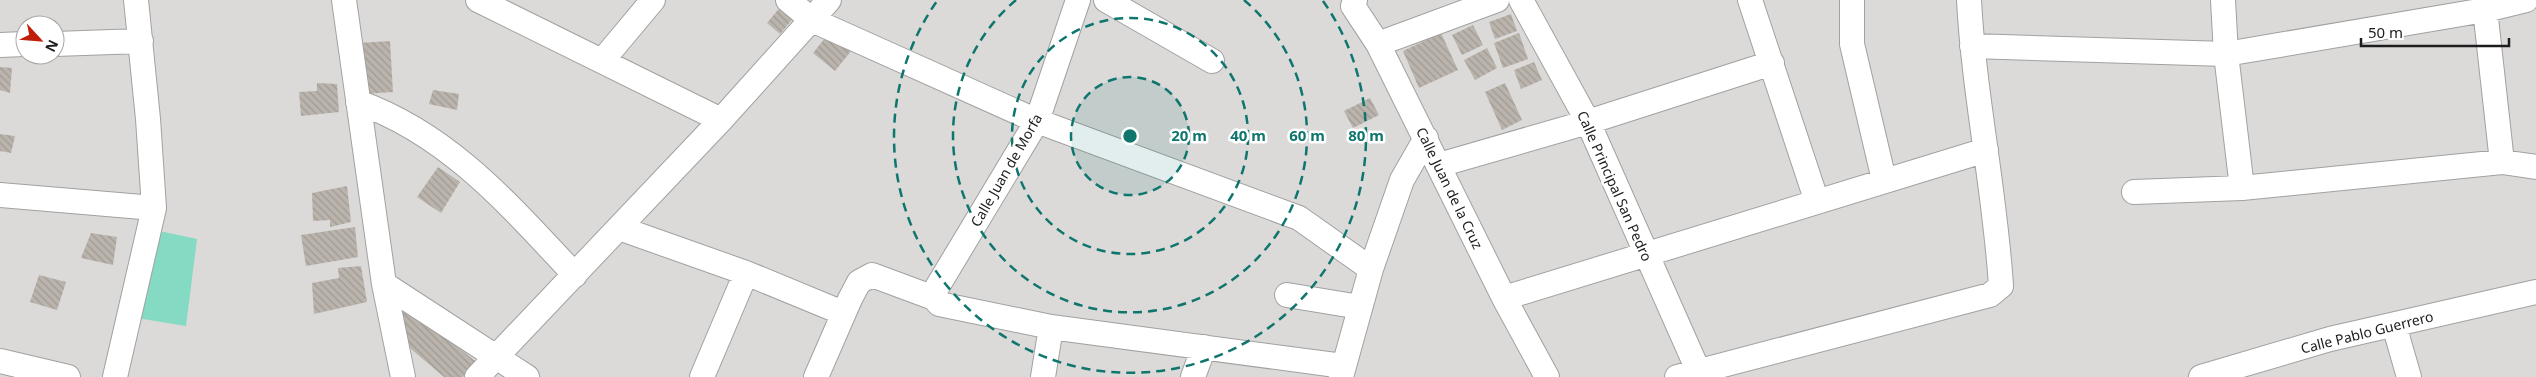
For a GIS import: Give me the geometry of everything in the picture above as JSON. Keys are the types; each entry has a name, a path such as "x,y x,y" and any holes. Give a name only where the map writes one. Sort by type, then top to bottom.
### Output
{"street":[{"path":"115,377 154,208 136,0"},
{"path":"344,0 384,284 403,377"},
{"path":"478,0 721,120"},
{"path":"602,61 653,0"},
{"path":"788,0 812,20 1037,121 1299,218 1372,268"},
{"path":"477,377 721,120 829,0"},
{"name":"Calle Juan de Morfa","path":"936,301 936,289 1037,121 1078,0"},
{"path":"1106,0 1212,61"},
{"name":"Calle Juan de la Cruz","path":"1355,0 1353,6 1378,44 1504,298 1547,377"},
{"path":"1378,44 1497,0"},
{"name":"Calle Principal San Pedro","path":"1521,0 1588,122 1645,255 1692,375"},
{"path":"1750,0 1817,202"},
{"path":"1852,0 1852,44 1884,180"},
{"path":"1692,375 1990,295 2001,286 1972,46 1969,0"},
{"path":"2223,0 2226,54 2242,188"},
{"path":"1972,46 2226,54 2484,5 2526,0"},
{"path":"2484,5 2502,162"},
{"path":"65,44 141,41"},
{"path":"0,45 15,44"},
{"path":"1439,165 1588,122 1772,63"},
{"path":"358,102 402,122 454,154 497,192 575,275"},
{"path":"816,377 843,313 860,282 872,275 936,301 1051,326 1204,347 1342,372 1372,268 1402,180 1426,138"},
{"path":"1504,298 1986,150"},
{"path":"2134,192 2242,188 2502,162 2536,167"},
{"path":"0,195 154,208"},
{"path":"619,228 746,273 843,313"},
{"path":"702,377 746,273"},
{"path":"384,284 527,377"},
{"name":"Calle Pablo Guerrero","path":"2201,377 2330,339 2536,292"},
{"path":"1287,294 1360,307"},
{"path":"2394,324 2409,377"},
{"path":"1043,377 1051,326"},
{"path":"1193,377 1204,347"},
{"path":"0,361 42,374 68,377"}],"shaded area":[{"path":"0,0 2536,0 2536,377 0,377"}],"green space":[{"path":"150,229 197,239 186,326 137,318"}],"building":[{"path":"782,5 795,16 780,34 767,23"},
{"path":"1511,14 1517,31 1495,39 1489,22"},
{"path":"1473,25 1483,45 1462,55 1452,35"},
{"path":"829,33 851,51 835,71 813,53"},
{"path":"1441,33 1458,70 1419,88 1403,51"},
{"path":"1519,33 1528,59 1503,68 1494,43"},
{"path":"390,41 393,92 364,94 359,43"},
{"path":"1487,48 1497,68 1475,80 1464,60"},
{"path":"1534,62 1542,80 1521,89 1514,70"},
{"path":"0,67 12,68 10,93 0,90"},
{"path":"317,83 337,84 339,112 301,116 299,92 317,91"},
{"path":"1505,83 1522,120 1502,130 1485,92"},
{"path":"433,90 459,94 457,110 429,104"},
{"path":"1370,98 1379,115 1353,128 1344,111"},
{"path":"0,134 15,136 11,153 0,151"},
{"path":"438,167 460,182 441,213 417,197"},
{"path":"347,186 351,222 330,227 330,220 313,221 312,193"},
{"path":"355,227 358,257 306,266 301,235"},
{"path":"91,233 117,237 113,265 81,258"},
{"path":"361,266 367,302 314,314 312,283 339,278 338,268"},
{"path":"39,275 66,282 57,310 30,302"},
{"path":"404,303 475,361 463,377 444,377 404,343 398,309"}]}
